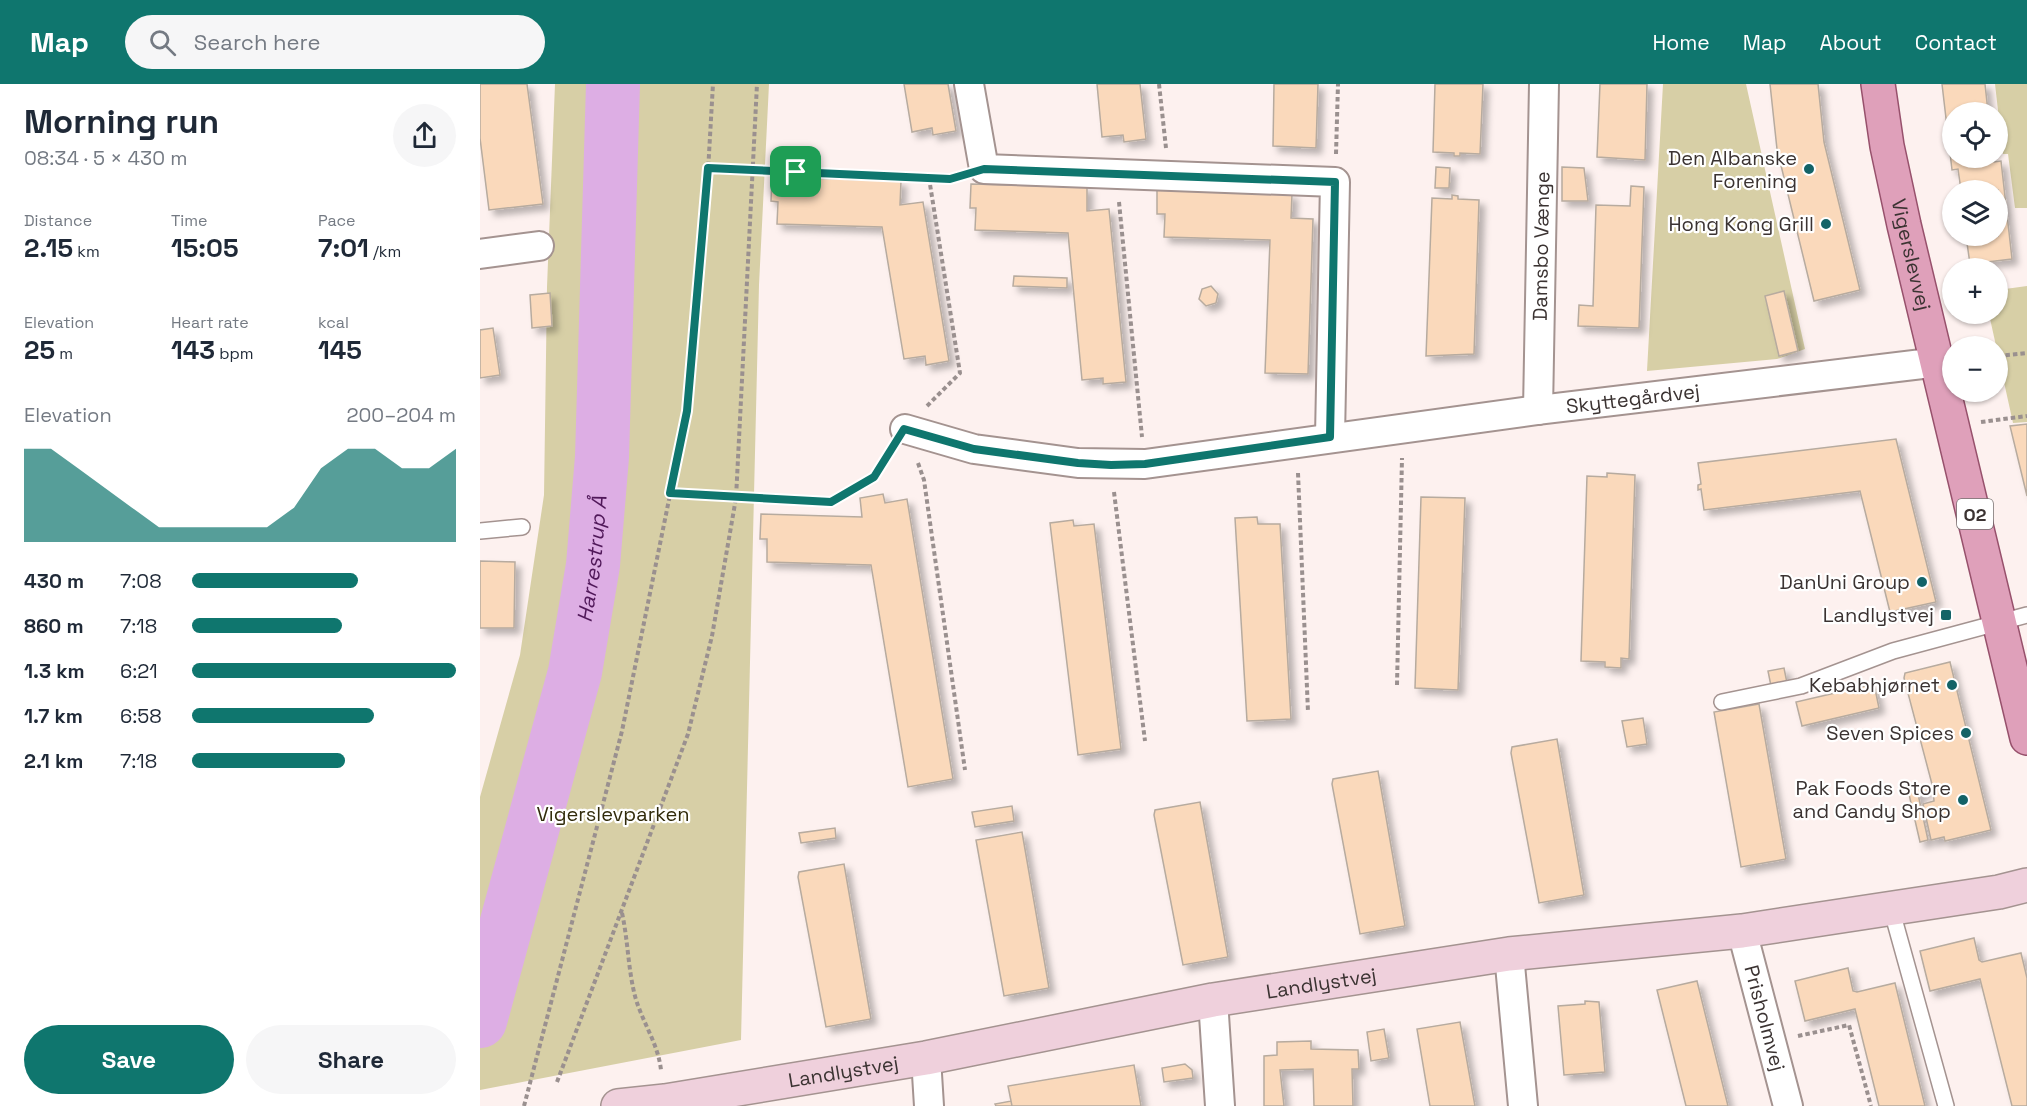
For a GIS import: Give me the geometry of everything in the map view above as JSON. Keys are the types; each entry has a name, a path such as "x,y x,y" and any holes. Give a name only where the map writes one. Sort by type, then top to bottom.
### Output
{"main road":[{"name":"Vigerslevvej","path":"1878,84 1887,146 1902,214 1954,425 2014,619 2027,738"}],"street":[{"path":"969,84 984,169 1335,182 1330,437"},
{"name":"Damsbo Vænge","path":"1538,410 1544,84"},
{"path":"480,254 539,246"},
{"name":"Skyttegårdvej","path":"904,429 974,449 1078,463 1145,464 1538,410 1939,362"},
{"name":"Landlystvej","path":"620,1106 665,1101 926,1058 1213,1000 1509,954 1742,931 1999,892 2027,885"},
{"name":"Prisholmvej","path":"1742,931 1788,1106"},
{"path":"1509,954 1524,1106"},
{"path":"1213,1000 1220,1106"},
{"path":"926,1058 929,1106"}],"lane":[{"path":"480,531 522,527"},
{"path":"1722,702 1801,686 1893,651 2014,619"},
{"path":"1891,908 1946,1106"}],"path":[{"path":"524,1106 622,731 687,411 714,84"},
{"path":"557,1082 570,1042 622,912 688,734 711,636 736,498 757,84"},
{"path":"1159,84 1169,176"},
{"path":"1335,182 1338,84"},
{"path":"708,168 950,179 984,169"},
{"path":"1116,175 1145,464"},
{"path":"670,493 831,502 874,477 904,429 960,373 928,178"},
{"path":"2008,355 2027,353"},
{"path":"1954,425 2027,416"},
{"path":"1396,685 1402,428"},
{"path":"904,429 924,480 965,770"},
{"path":"1297,442 1308,712"},
{"path":"1111,465 1145,741"},
{"path":"622,912 634,995 646,1027 659,1050 665,1101"},
{"path":"1771,1042 1849,1025 1871,1106"}],"green space":[{"name":"Vigerslevparken","path":"555,84 769,84 759,285 741,1040 480,1090 480,797 520,655 544,495 547,287"},
{"path":"1663,84 1746,84 1805,349 1777,359 1647,371"},
{"path":"1995,84 2027,84 2027,208 2015,208 2008,154 2008,102 1997,102"},
{"path":"2027,286 2027,422 2013,423 2008,400 2008,336 1994,336 1991,324 2008,324 2008,289"}],"building":[{"path":"480,84 527,84 543,204 489,210 480,138"},
{"path":"904,84 948,84 956,131 933,135 932,128 912,132"},
{"path":"1097,84 1140,84 1146,139 1124,142 1123,135 1102,137"},
{"path":"1274,84 1318,84 1316,148 1273,146"},
{"path":"1435,84 1483,84 1480,154 1460,153 1460,156 1454,156 1454,153 1433,152"},
{"path":"1600,84 1647,84 1645,160 1597,157"},
{"path":"1770,84 1818,84 1824,142 1860,290 1814,301 1777,149"},
{"path":"1942,84 1985,84 1987,102 1944,102"},
{"path":"1436,167 1450,168 1449,188 1435,188"},
{"path":"1562,167 1584,168 1588,201 1562,201"},
{"path":"1952,168 2002,168 2003,180 1960,180 1958,169 1952,170"},
{"path":"772,177 901,181 900,205 923,202 949,361 926,365 925,356 904,359 882,227 777,224 778,202 771,201"},
{"path":"971,184 1087,187 1087,211 1109,209 1126,382 1103,384 1103,378 1082,380 1068,233 975,230 976,208 970,208"},
{"path":"1631,186 1644,187 1639,328 1578,326 1579,305 1593,306 1596,205 1630,206"},
{"path":"1157,190 1292,194 1291,218 1313,219 1308,374 1265,373 1270,240 1164,237 1165,214 1157,214"},
{"path":"1452,195 1458,196 1458,199 1479,200 1474,354 1426,356 1432,198 1452,199"},
{"path":"2008,223 2012,259 1969,258 1967,246 2008,246"},
{"path":"1014,276 1067,278 1067,288 1013,286"},
{"path":"1211,286 1218,294 1216,303 1206,306 1199,299 1202,289"},
{"path":"1784,291 1798,351 1779,356 1765,296"},
{"path":"550,293 552,326 532,328 530,295"},
{"path":"493,328 500,375 480,378 480,330"},
{"path":"2027,424 2027,496 2010,426"},
{"path":"1896,439 1936,602 1890,612 1860,491 1704,510 1701,489 1698,490 1698,485 1701,484 1698,463"},
{"path":"1607,473 1635,475 1629,659 1621,658 1621,668 1605,667 1605,662 1581,661 1587,476 1607,477"},
{"path":"883,494 885,503 907,499 953,779 908,787 871,565 767,562 767,539 760,539 761,514 862,517 860,498"},
{"path":"1421,497 1465,498 1458,690 1415,688"},
{"path":"1257,517 1258,524 1280,524 1291,719 1247,721 1235,518"},
{"path":"1073,520 1074,526 1094,524 1121,749 1078,755 1050,523"},
{"path":"480,561 515,562 514,628 480,628"},
{"path":"1950,662 1991,830 1945,841 1944,837 1931,840 1923,804 1934,801 1933,788 1904,678 1905,673"},
{"path":"1784,668 1788,688 1772,691 1768,671"},
{"path":"1874,684 1879,708 1802,726 1796,702"},
{"path":"1759,704 1786,859 1741,867 1714,712"},
{"path":"1643,718 1647,744 1627,747 1622,721"},
{"path":"1557,739 1584,895 1539,903 1511,753 1512,747"},
{"path":"1378,771 1405,926 1360,934 1332,784 1333,779"},
{"path":"1926,786 1927,792 1918,794 1928,840 1920,842 1908,790"},
{"path":"1200,802 1228,957 1183,965 1154,815 1155,810"},
{"path":"1012,806 1014,821 975,827 972,812"},
{"path":"835,828 836,838 801,843 799,833"},
{"path":"1022,832 1049,988 1004,996 976,840"},
{"path":"844,864 871,1019 826,1027 798,877 799,872"},
{"path":"1974,938 1979,960 1982,962 2021,953 2027,978 2027,1106 2012,1106 1980,979 1930,991 1920,951"},
{"path":"1848,968 1853,991 1895,983 1925,1106 1879,1106 1855,1009 1805,1021 1795,981"},
{"path":"1697,981 1728,1106 1686,1106 1657,990"},
{"path":"1585,1001 1599,1002 1605,1072 1564,1075 1558,1006 1585,1004"},
{"path":"1460,1022 1475,1106 1430,1106 1417,1029"},
{"path":"1384,1029 1389,1058 1371,1061 1367,1032"},
{"path":"1311,1041 1311,1049 1358,1050 1359,1069 1352,1069 1353,1106 1314,1106 1313,1069 1280,1070 1284,1106 1264,1106 1264,1056 1277,1055 1277,1042"},
{"path":"1185,1064 1192,1070 1193,1078 1164,1082 1162,1068"},
{"path":"1134,1065 1141,1106 1012,1106 1008,1086"},
{"path":"1011,1101 1012,1106 996,1106 995,1104"}],"waterway":[{"name":"Harrestrup Å","path":"480,1021 575,672 593,565 602,457 613,84"}],"place":[{"name":"Den Albanske Forening","path":"1809,169"},
{"name":"Hong Kong Grill","path":"1826,224"},
{"name":"DanUni Group","path":"1922,582"},
{"name":"Landlystvej","path":"1946,615"},
{"name":"Kebabhjørnet","path":"1952,685"},
{"name":"Seven Spices","path":"1966,733"},
{"name":"Pak Foods Store and Candy Shop","path":"1963,800"}],"route":[{"path":"708,168 796,172 950,179 984,169 1335,182 1330,437 1145,464 1111,465 1078,463 974,449 904,429 874,477 831,502 670,493 687,411 705,224 708,168"}]}
